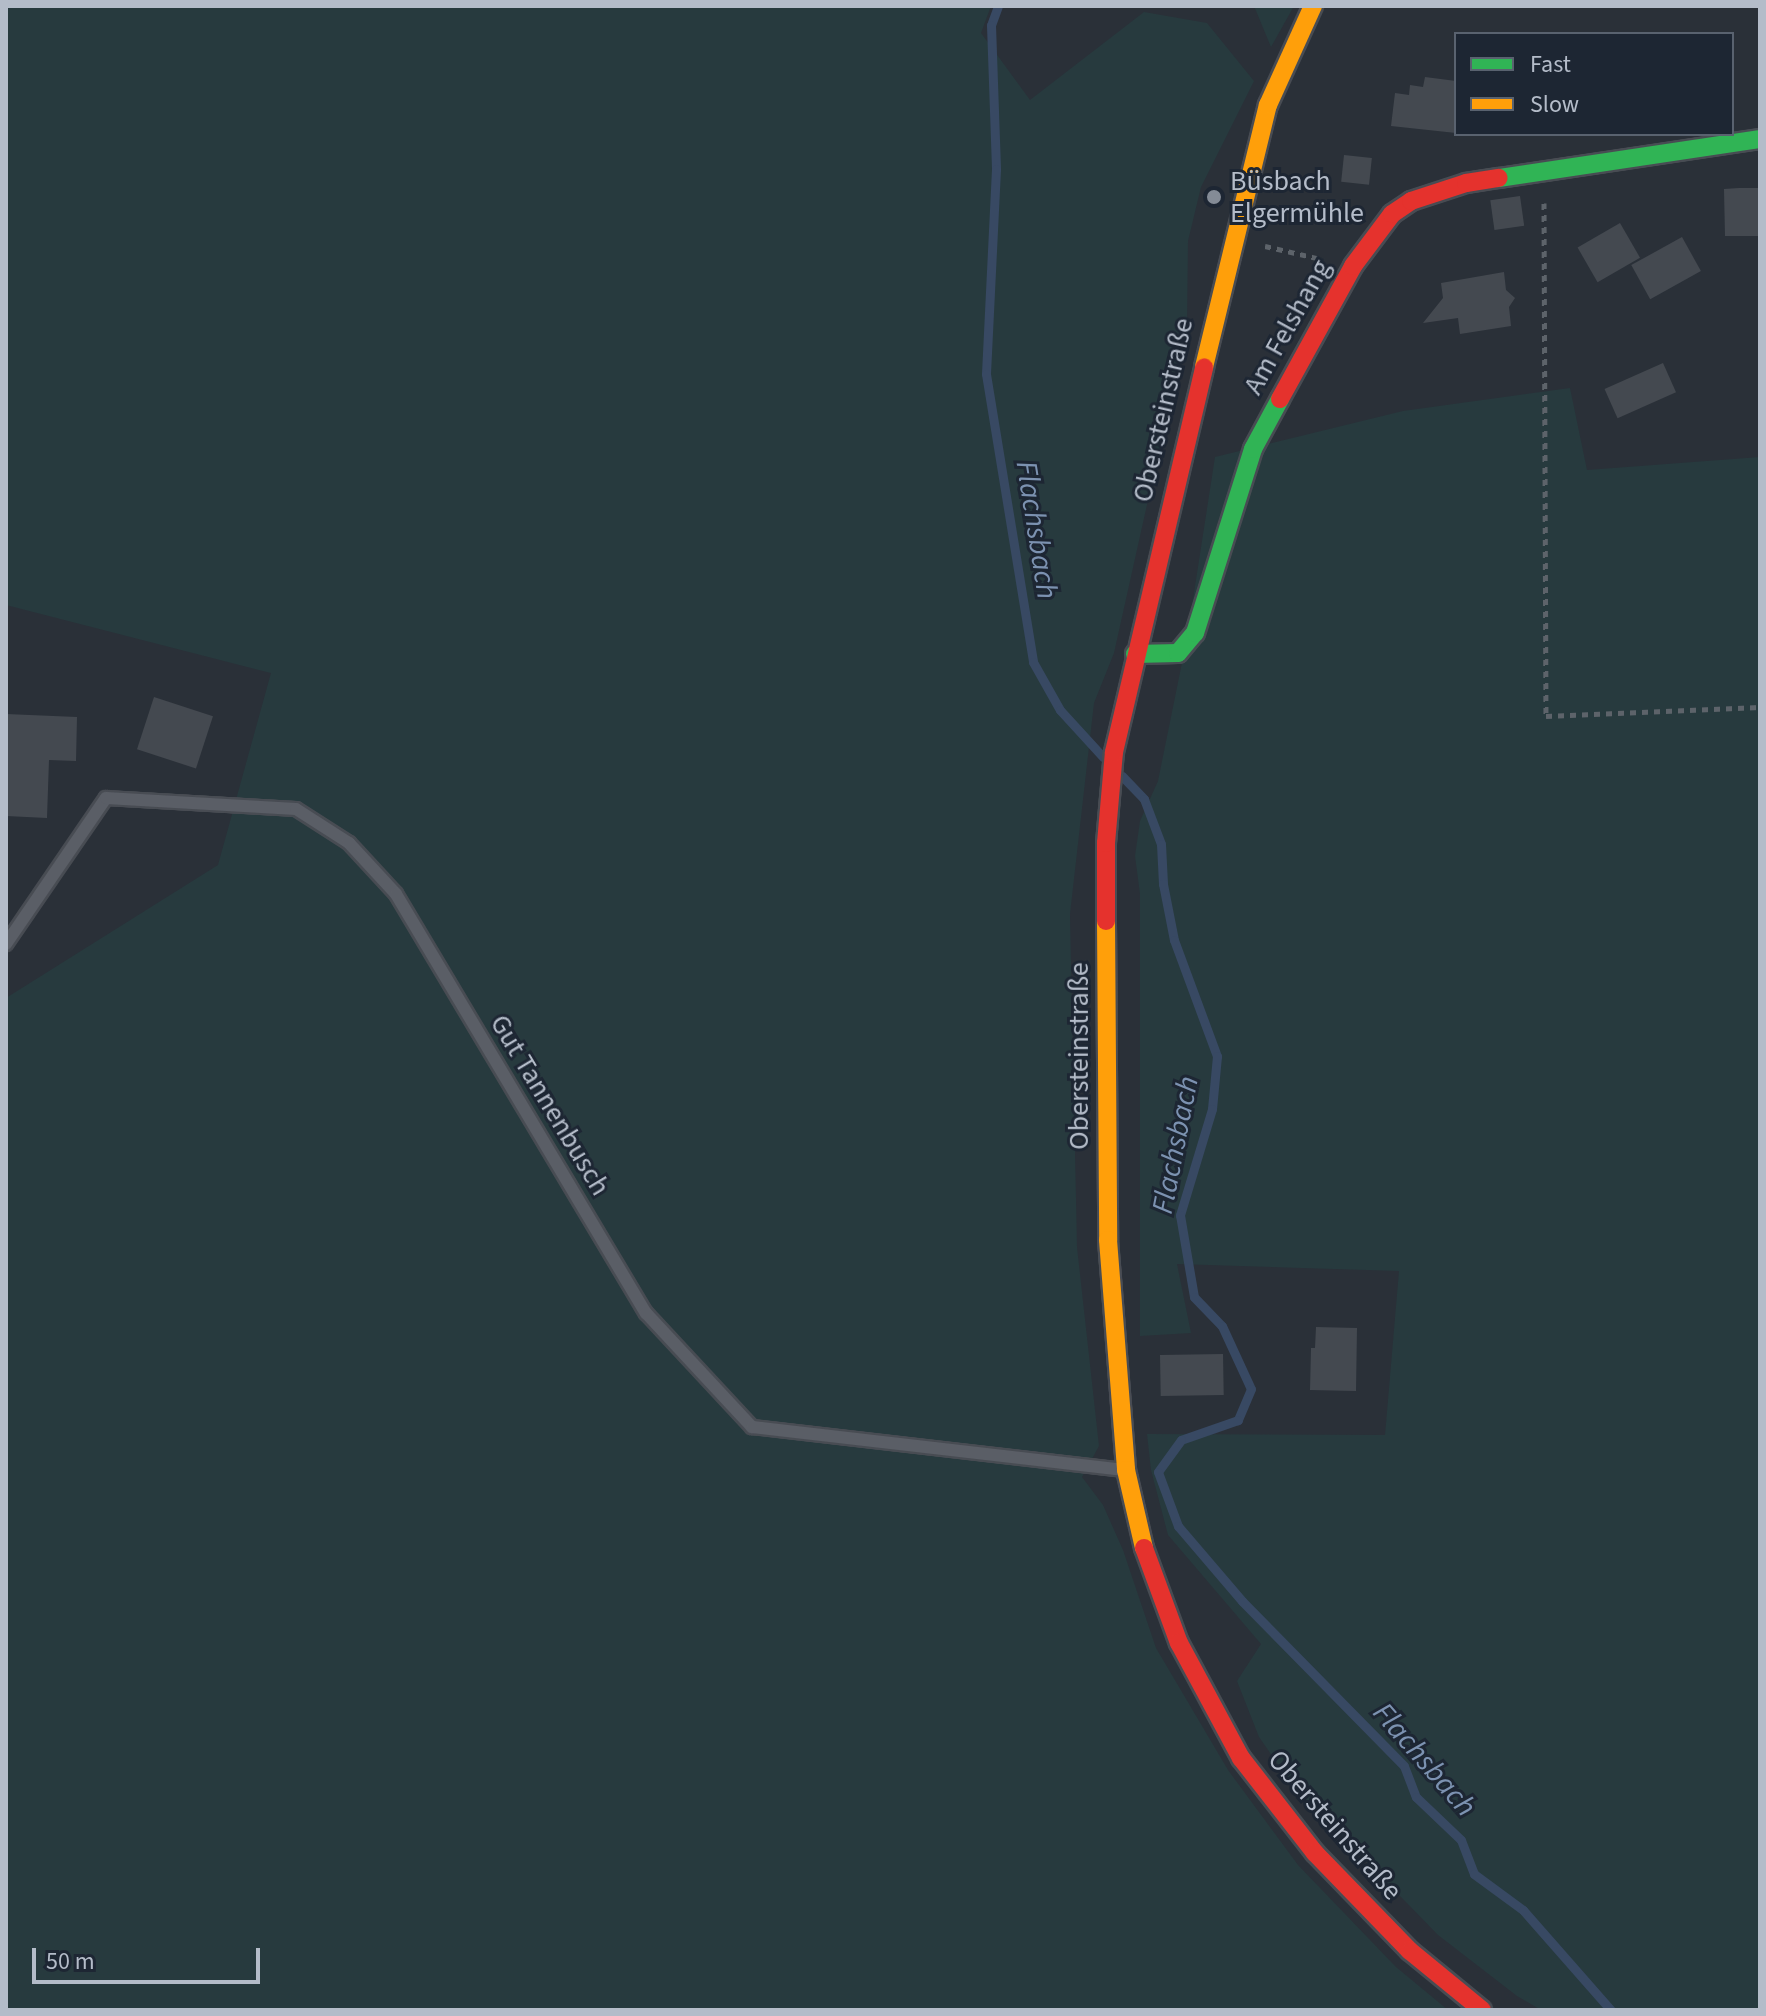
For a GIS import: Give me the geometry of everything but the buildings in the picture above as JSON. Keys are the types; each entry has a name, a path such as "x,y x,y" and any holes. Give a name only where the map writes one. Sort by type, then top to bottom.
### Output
{"street":[{"name":"Obersteinstraße","path":"1313,6 1268,105 1232,239 1118,725 1106,843 1108,1240 1126,1470 1144,1549 1179,1643 1241,1758 1315,1853 1410,1951 1482,2010"},
{"name":"Am Felshang","path":"1135,654 1178,653 1195,633 1253,449 1353,266 1374,234 1411,201 1466,183 1545,174 1760,139"}],"lane":[{"name":"Gut Tannenbusch","path":"6,944 106,798 296,809 349,843 396,894 646,1313 752,1427 1126,1470"}],"path":[{"path":"1545,174 1542,333 1546,716 1760,707"},
{"path":"1232,239 1353,266"}],"green space":[{"path":"6,6 991,6 981,33 1030,100 1144,12 1207,23 1254,81 1201,187 1188,241 1187,325 1114,653 1094,703 1070,914 1077,1247 1099,1446 1082,1477 1103,1505 1123,1550 1156,1648 1228,1770 1298,1865 1396,1967 1448,2010 6,2010 6,998 218,865 271,673 6,605"},
{"path":"1254,6 1294,6 1271,47"},
{"path":"1570,388 1587,470 1760,457 1760,2010 1541,2010 1517,1996 1438,1935 1293,1786 1259,1737 1237,1681 1261,1644 1168,1535 1151,1470 1147,1434 1385,1435 1399,1271 1177,1264 1191,1333 1140,1336 1140,894 1135,856 1140,821 1158,781 1187,638 1215,457 1403,411"}],"waterway":[{"name":"Flachsbach","path":"998,6 991,25 996,169 986,374 1033,662 1060,710 1103,757"},
{"name":"Flachsbach","path":"1122,776 1144,799 1161,844 1163,884 1174,940 1217,1056 1212,1109 1180,1215 1194,1297 1222,1326 1251,1389 1238,1420 1181,1440 1158,1472 1178,1526 1242,1601 1404,1766 1416,1797 1461,1840 1474,1874 1523,1910 1611,2010"}],"traffic: fast":[{"path":"1499,178 1760,139"},
{"path":"1135,654 1178,653 1195,633 1253,449 1280,399"}],"traffic: slow":[{"path":"1204,367 1268,105 1313,6"},
{"path":"1106,921 1108,1240 1126,1470 1144,1548"}],"traffic: jam":[{"path":"1280,399 1353,266 1392,214 1411,201 1466,183 1499,178"},
{"path":"1106,921 1106,843 1114,752 1204,367"},
{"path":"1144,1548 1179,1643 1241,1758 1315,1853 1410,1951 1482,2010"}],"place":[{"name":"Büsbach Elgermühle","path":"1214,197"}]}
